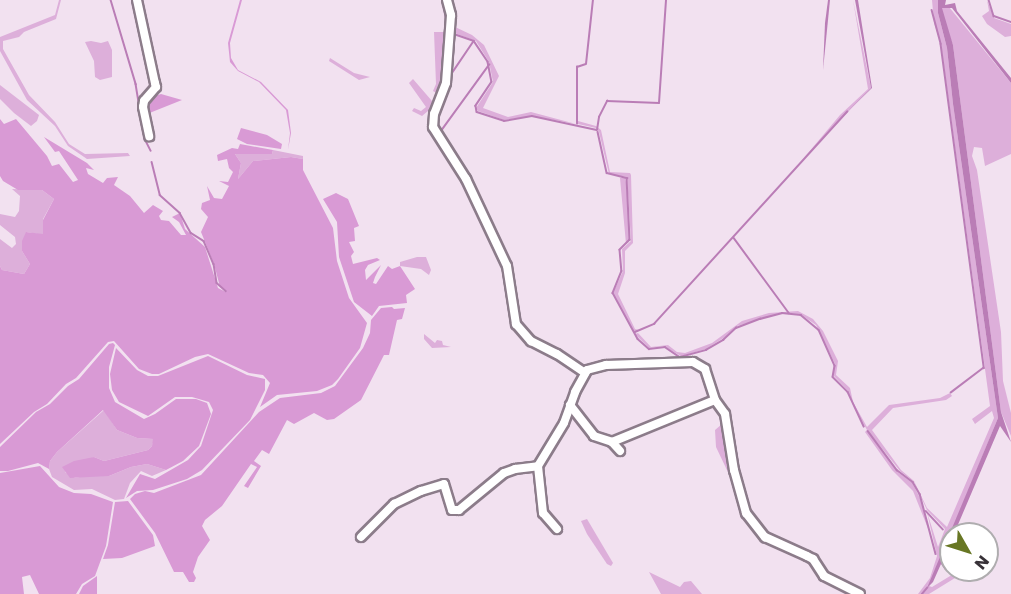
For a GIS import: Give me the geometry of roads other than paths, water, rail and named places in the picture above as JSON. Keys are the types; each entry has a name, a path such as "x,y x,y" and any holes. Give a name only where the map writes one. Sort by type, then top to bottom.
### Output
{"street":[{"path":"137,0 156,87 144,101 143,107 150,136"},
{"path":"447,0 451,15 446,83 434,114 433,127 466,179 507,266 511,283 512,314 516,324 531,341 557,354 585,373"},
{"path":"557,529 543,513 538,466 564,423 585,373 591,368 606,364 693,362 705,369 716,400 726,414 734,470 746,513 765,537 813,559 824,576 860,594"},
{"path":"612,442 716,400"},
{"path":"570,405 594,436 612,442 620,451"},
{"path":"361,537 394,504 421,491 444,484 452,510 459,510 504,473 538,466"}],"waterway":[{"path":"111,0 136,84 145,139 151,151"},
{"path":"443,0 447,23"},
{"path":"577,124 577,67 586,64 593,0"},
{"path":"454,34 474,41 488,62 492,82 476,106 477,112 504,121 532,116 597,130 599,117 607,101 659,103 666,0"},
{"path":"989,0 994,16 1011,22"},
{"path":"932,10 941,44 984,368 951,393"},
{"path":"450,76 473,42"},
{"path":"441,131 489,65"},
{"path":"635,332 654,324 847,112"},
{"path":"598,132 607,173 627,178 630,240 620,250 622,271 613,293 638,339 649,349 665,347 680,357 706,350 723,340 736,328 760,319 782,313 801,315 819,330 835,366 833,377 848,392 864,427"},
{"path":"152,162 160,195 180,213 191,233 204,241 214,264 217,283 226,291"},
{"path":"734,238 789,313"},
{"path":"868,431 897,470 913,482 920,494 936,554"},
{"path":"926,511 939,525"},
{"path":"922,594 927,588"}]}
